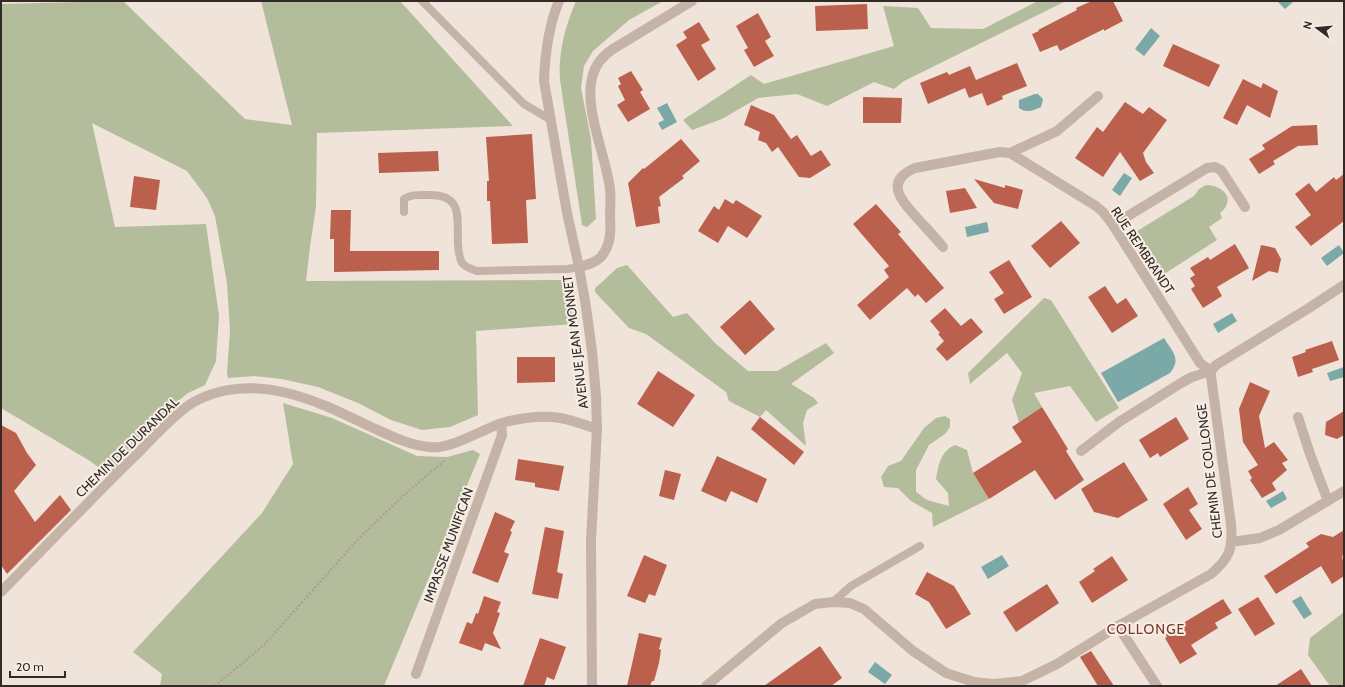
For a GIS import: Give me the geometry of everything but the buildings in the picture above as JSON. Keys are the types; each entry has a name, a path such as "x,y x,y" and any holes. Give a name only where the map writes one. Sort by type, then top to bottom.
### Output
{"street":[{"name":"AVENUE JEAN MONNET","path":"559,1 548,36 544,62 544,81 567,213 579,267 592,351 596,396 597,428 591,540 592,686"},
{"path":"579,267 591,264 601,257 608,244 611,233 610,188 591,107 590,90 596,66 603,56 613,48 692,1"},
{"path":"943,247 902,201 897,189 899,180 905,172 915,168 1000,152 1010,153 1057,131 1098,96"},
{"name":"RUE REMBRANDT","path":"1010,153 1096,206 1103,212 1113,225 1200,363 1211,371"},
{"path":"1113,225 1207,168 1215,167 1221,170 1245,207"},
{"path":"1081,451 1119,422 1181,383 1192,377 1211,371 1216,365 1344,285"},
{"name":"CHEMIN DE COLLONGE","path":"706,686 782,623 815,604 833,602 850,603 864,609 913,651 946,673 974,684 1022,681 1057,664 1118,626 1211,574 1222,565 1226,559 1232,542 1211,371"},
{"name":"CHEMIN DE DURANDAL","path":"1,592 171,420 192,404 212,394 230,390 256,388 283,392 311,399 407,443 432,448 451,444 501,424 522,418 561,418 597,428"},
{"path":"1298,418 1328,500"},
{"name":"IMPASSE MUNIFICAN","path":"416,674 502,435 501,424"},
{"path":"1232,542 1260,538 1279,530 1344,491"},
{"path":"1118,626 1157,686"}],"lane":[{"path":"422,1 524,104 551,120"},
{"path":"404,212 404,199 410,195 435,194 454,203 457,210 457,245 460,259 463,265 470,269 477,271 568,269 579,267"},
{"path":"833,602 851,586 920,546"}],"path":[{"path":"215,686 264,645 362,535 404,495 448,458"}],"green space":[{"path":"123,1 245,119 292,125 261,1 400,1 513,126 317,133 316,206 306,281 566,280 574,324 476,331 478,415 450,427 422,430 391,420 358,403 318,387 282,379 254,376 228,378 227,373 230,330 227,283 215,216 207,198 187,171 92,123 115,227 206,224 219,316 216,361 205,385 188,393 173,405 109,475 90,461 1,408 1,4"},
{"path":"576,1 663,1 629,20 593,51 584,66 581,88 591,139 596,219 587,227 582,225 560,80 560,60 563,40"},
{"path":"1038,1 1066,1 904,81 894,89 874,82 827,106 797,94 758,98 722,119 692,130 683,120 751,75 764,84 894,46 883,6 918,8 931,28 983,29"},
{"path":"1206,185 1219,188 1226,194 1228,201 1226,207 1220,213 1222,218 1209,227 1217,240 1161,276 1134,233 1194,196 1199,189"},
{"path":"627,265 673,317 687,313 716,344 748,371 777,371 826,343 834,353 791,384 814,398 818,403 807,410 803,423 806,446 766,410 760,417 729,401 726,392 646,334 629,328 595,292 595,288 617,268"},
{"path":"1044,298 1051,300 1119,408 1096,422 1070,386 1034,393 1042,407 1019,422 1012,400 1022,373 1007,353 970,384 968,373"},
{"path":"283,403 332,418 417,456 447,457 473,450 480,454 384,686 160,686 162,674 133,652 262,513 293,464"},
{"path":"945,416 950,419 950,427 945,434 929,445 916,470 916,492 927,500 949,506 948,493 936,479 939,463 943,455 955,445 967,450 973,473 989,499 933,527 932,513 911,501 898,488 884,487 881,477 888,466 901,461 924,428 936,418"},
{"path":"1344,612 1344,686 1330,686 1308,655 1310,638"}],"water":[{"path":"1294,1 1285,9 1278,2"},
{"path":"1151,28 1160,36 1144,56 1135,49"},
{"path":"1038,94 1043,99 1041,107 1030,111 1024,111 1019,108 1019,100"},
{"path":"667,103 677,122 662,130 658,123 664,120 657,108"},
{"path":"1124,173 1132,178 1120,196 1112,190"},
{"path":"987,222 989,232 967,237 965,227"},
{"path":"1339,245 1344,253 1327,266 1321,258"},
{"path":"1232,313 1237,321 1218,333 1213,324"},
{"path":"1164,338 1173,351 1175,359 1174,368 1170,373 1118,402 1101,373"},
{"path":"1344,367 1344,377 1330,381 1327,373"},
{"path":"1283,491 1287,499 1271,508 1266,501"},
{"path":"1002,555 1009,566 988,579 981,567"},
{"path":"1301,596 1312,614 1304,619 1292,601"},
{"path":"875,662 892,675 885,684 868,672"}],"district":[{"name":"COLLONGE","path":"1146,629"}]}
